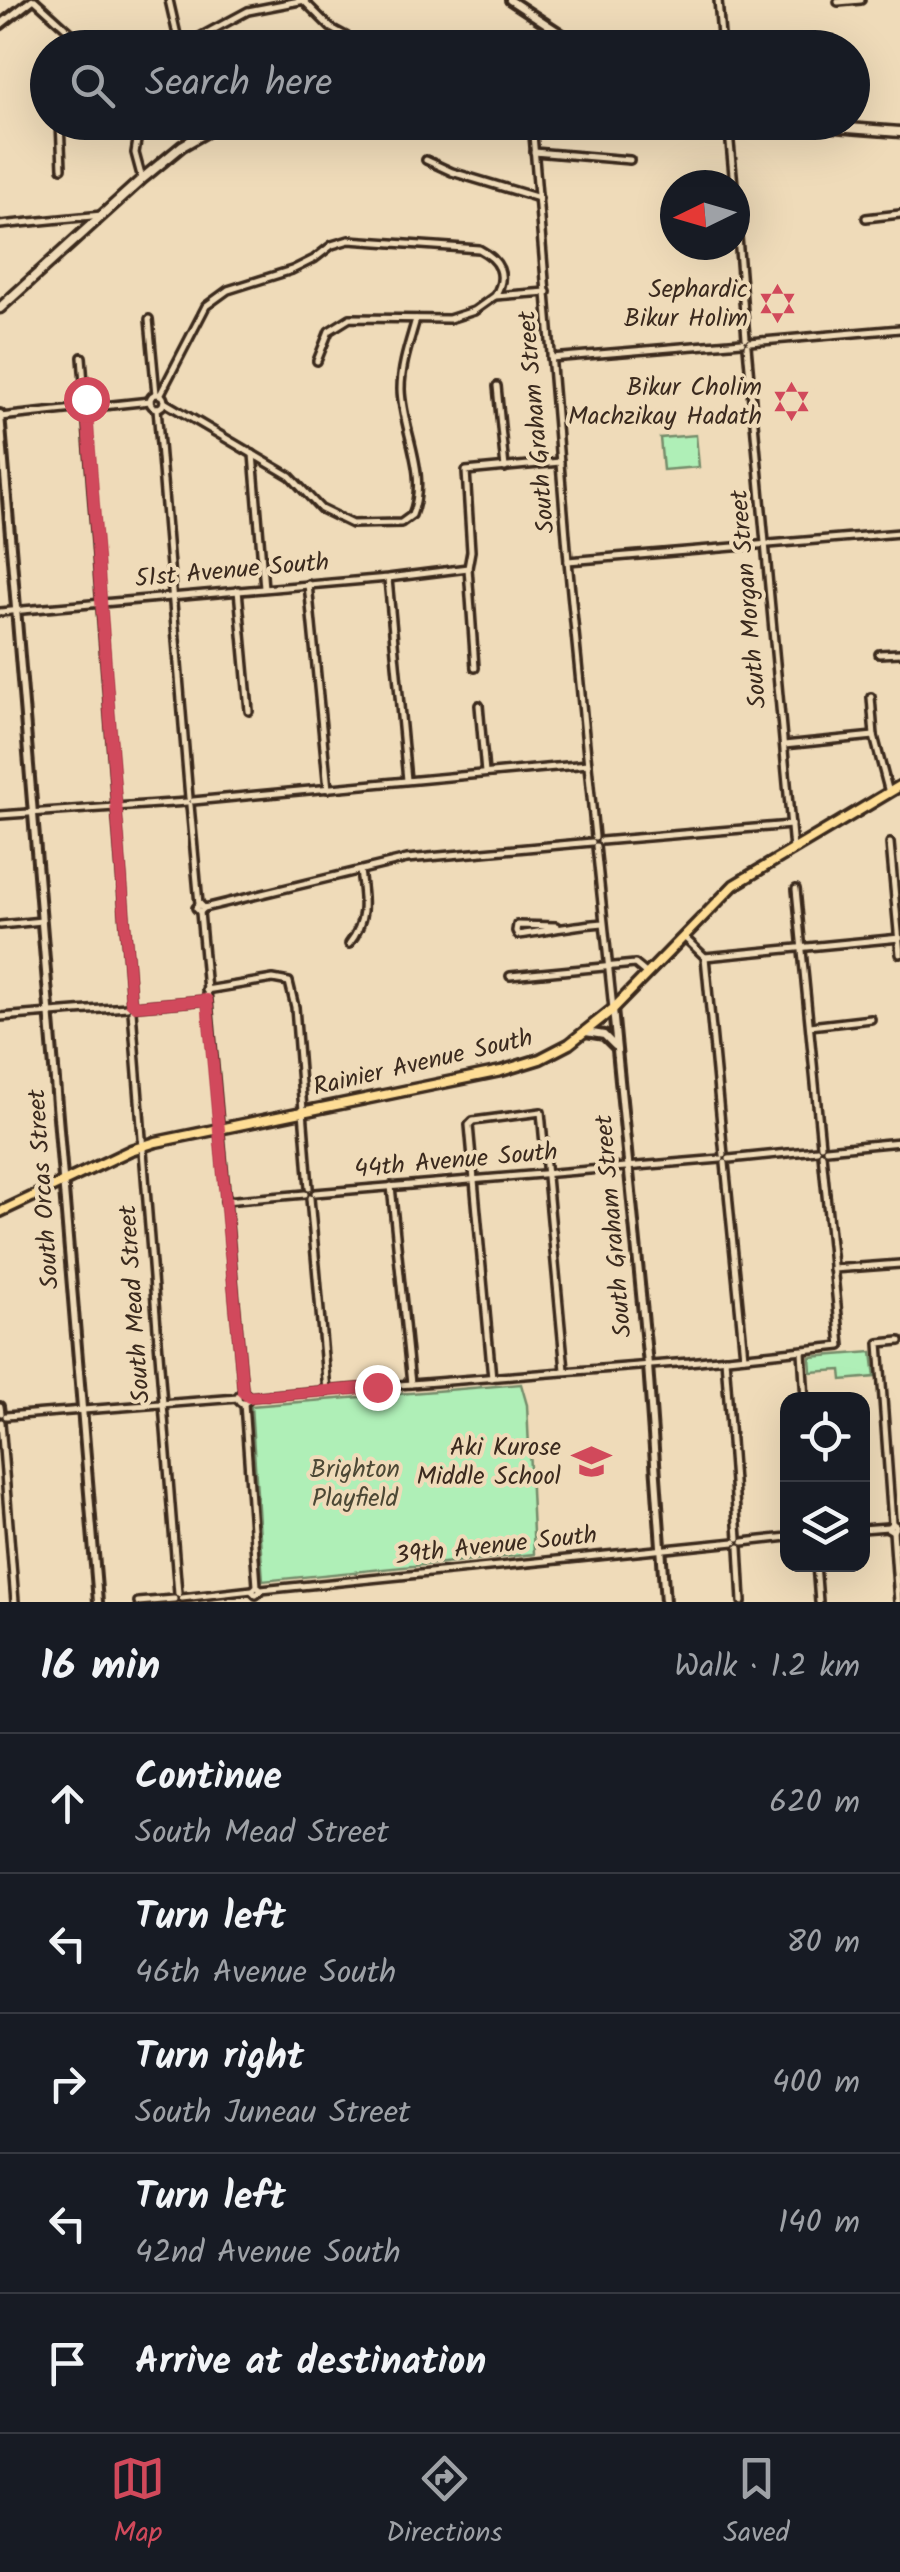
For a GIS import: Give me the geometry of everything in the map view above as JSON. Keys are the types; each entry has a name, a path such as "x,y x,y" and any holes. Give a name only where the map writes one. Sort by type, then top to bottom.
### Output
{"main road":[{"path":"870,130 900,132"},
{"path":"0,308 142,179 192,140"},
{"name":"Rainier Avenue South","path":"0,1212 143,1146 516,1067 555,1052 613,1009 722,895 900,786"}],"street":[{"path":"0,25 33,0 67,30"},
{"path":"169,0 176,30"},
{"path":"211,30 248,10 304,0 334,30"},
{"path":"510,0 556,30"},
{"path":"718,0 720,30"},
{"path":"838,2 861,0"},
{"path":"61,140 62,168"},
{"path":"137,140 134,153 142,179"},
{"name":"South Graham Street","path":"533,140 568,561 630,1166 665,1602"},
{"path":"730,140 733,170"},
{"path":"534,152 630,160"},
{"path":"426,160 452,172 538,198"},
{"path":"0,224 104,214"},
{"path":"866,218 900,214"},
{"path":"257,1593 157,408 198,320 215,298 228,290 292,270 340,242 480,249 496,260 502,270 501,286 495,296 486,305 461,316 359,316 338,323 324,339 318,361"},
{"name":"South Morgan Street","path":"740,260 794,848"},
{"path":"495,296 547,292"},
{"path":"160,397 290,476 321,509 352,524 401,524 415,507 418,490 401,392 416,319"},
{"path":"149,320 160,397"},
{"path":"551,358 900,329"},
{"name":"South Mead Street","path":"82,357 178,1599"},
{"path":"497,386 505,468"},
{"path":"0,416 150,402 160,397"},
{"path":"150,402 157,408"},
{"name":"South Orcas Street","path":"0,416 98,1602"},
{"path":"253,454 264,588"},
{"path":"475,668 466,471 560,462"},
{"path":"568,561 900,532"},
{"name":"51st Avenue South","path":"0,612 468,568"},
{"path":"388,578 407,780"},
{"path":"308,584 328,788"},
{"path":"238,590 249,711"},
{"path":"879,654 900,652"},
{"path":"870,696 874,736 888,793"},
{"path":"479,705 485,773"},
{"path":"784,745 874,736"},
{"path":"0,815 116,808 588,764"},
{"path":"201,908 408,859 791,825"},
{"path":"890,843 900,954"},
{"path":"349,944 364,915 360,870"},
{"path":"14,1602 1,1415 648,1366 841,1346 796,889"},
{"path":"0,925 43,921"},
{"path":"556,926 549,931 516,931 517,925 604,923"},
{"path":"682,936 705,957 744,1356"},
{"path":"705,957 899,938"},
{"path":"510,976 635,964 647,974"},
{"path":"206,990 280,979 289,982 327,1391"},
{"path":"0,1017 207,1000"},
{"path":"810,1026 871,1019"},
{"path":"586,1032 604,1035 617,1048"},
{"path":"492,1378 469,1126 473,1121 541,1112 565,1372"},
{"name":"44th Avenue South","path":"225,1200 900,1142"},
{"path":"391,1186 411,1384"},
{"path":"834,1270 900,1264"},
{"path":"898,1602 879,1343 900,1341"},
{"path":"802,1351 805,1392"},
{"path":"725,1358 742,1602"},
{"name":"39th Avenue South","path":"138,1602 780,1538"},
{"path":"817,1572 819,1602"}],"green space":[{"path":"696,435 699,467 663,470 660,438"},
{"path":"872,1352 875,1377 842,1380 841,1370 811,1372 810,1357"},
{"name":"Brighton Playfield","path":"521,1384 527,1405 534,1554 263,1581 251,1406"}],"place":[{"name":"Sephardic Bikur Holim","path":"778,304"},
{"name":"Bikur Cholim Machzikay Hadath","path":"792,402"},
{"name":"Aki Kurose Middle School","path":"591,1462"}],"route":[{"path":"86,399 131,1002 136,1006 207,1000 243,1392 249,1397 377,1387"}]}
